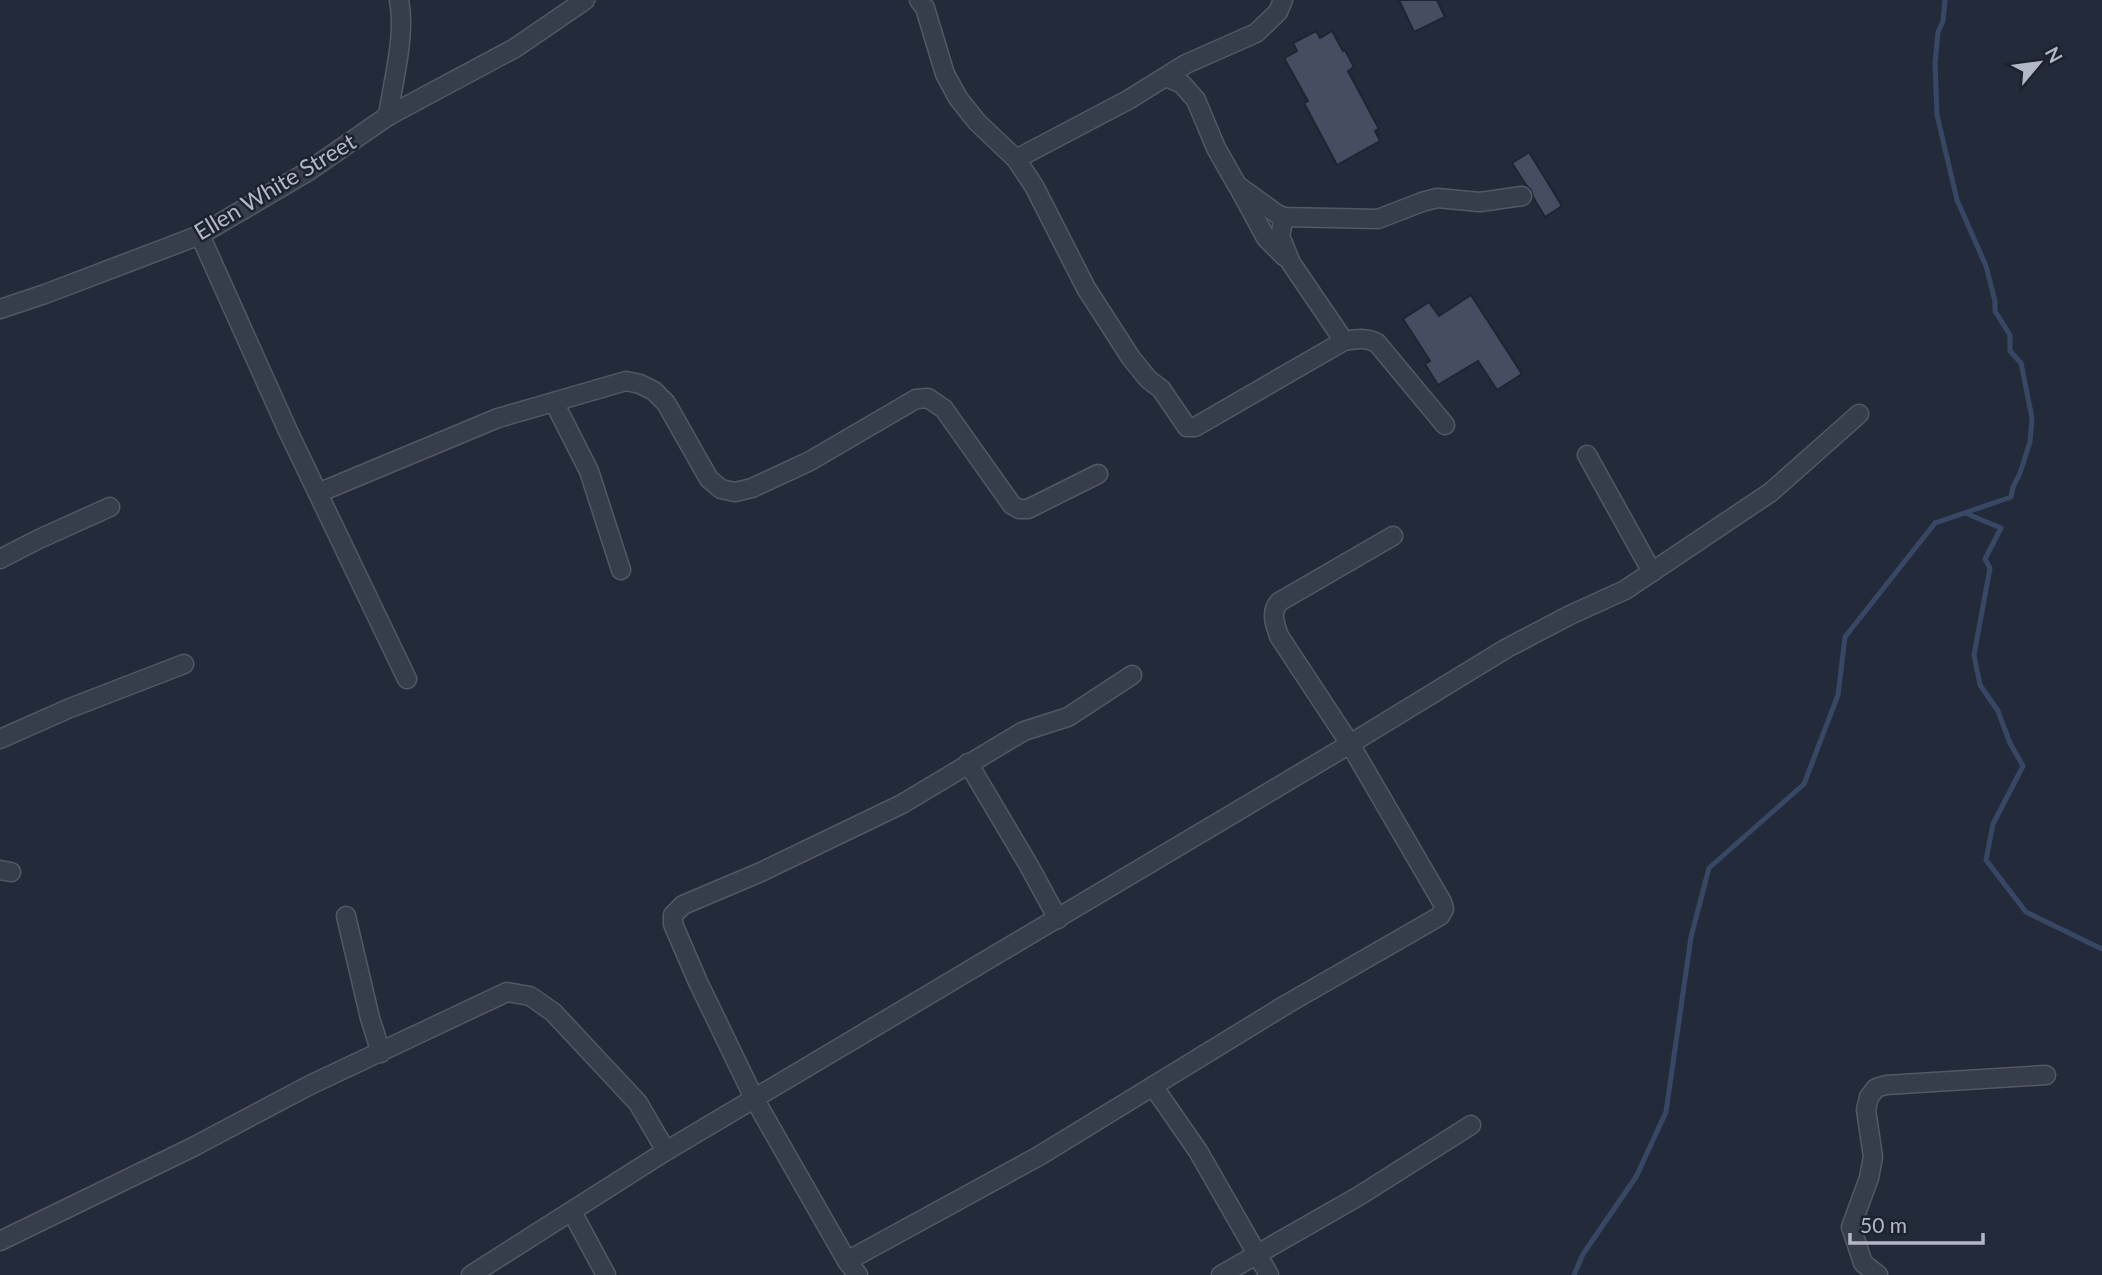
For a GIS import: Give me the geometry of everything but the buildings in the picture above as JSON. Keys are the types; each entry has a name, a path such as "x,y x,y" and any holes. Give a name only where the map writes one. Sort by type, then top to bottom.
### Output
{"street":[{"path":"388,116 399,48 399,0"},
{"name":"Ellen White Street","path":"0,309 200,235 307,172 388,116 515,48 585,0"},
{"path":"919,0 925,8 945,74 958,98 977,122 1016,159 1034,186 1086,288 1131,358 1148,379 1161,388 1187,427 1195,427 1344,341 1360,338 1377,343 1445,425"},
{"path":"1016,159 1128,100 1186,65 1256,33 1278,12 1283,0"},
{"path":"1166,77 1182,84 1196,100 1216,148 1266,238 1291,263 1344,341"},
{"path":"1237,185 1284,217 1378,219 1437,198 1480,202 1521,196"},
{"path":"1284,217 1280,236 1291,263"},
{"path":"200,235 288,431 407,679"},
{"path":"318,493 498,418 626,381 654,391 666,402 709,479 721,489 735,492 752,488 810,461 916,399 928,398 944,409 1012,505 1019,509 1028,509 1098,474"},
{"path":"554,402 589,471 621,570"},
{"path":"471,1275 666,1152 1507,648 1625,590 1771,492 1860,414"},
{"path":"1587,455 1652,572"},
{"path":"0,559 110,507"},
{"path":"1132,675 1068,717 1024,731 902,804 761,872 683,905 673,915 673,924 698,982 755,1100 853,1268 1296,998 1440,916 1444,909 1442,902 1350,744 1279,636 1273,617 1275,606 1279,602 1393,536"},
{"path":"0,739 70,708 184,664"},
{"path":"968,763 1058,919"},
{"path":"346,916 381,1053"},
{"path":"0,1241 193,1147 310,1085 507,992 530,996 553,1012 638,1103 666,1152"},
{"path":"1878,1275 1863,1263 1851,1227 1862,1201 1873,1157 1866,1110 1869,1097 1876,1088 1886,1085 2046,1075"},
{"path":"1153,1086 1198,1152 1269,1275"},
{"path":"1221,1275 1359,1196 1471,1125"},
{"path":"572,1212 606,1275"}],"waterway":[{"path":"1945,0 1935,64 1937,115 1957,200 1986,266 1995,311 2010,335 2010,351 2021,363 2032,418 2030,442 2011,497 1935,523 1965,513 2001,528 1985,559 1990,568 1974,655 1980,685 1998,711 2010,743 2023,766 1993,824 1986,860 2026,912 2102,949"},
{"path":"1574,1275 1583,1254 1636,1177 1666,1112 1691,937 1709,868 1804,784 1838,695 1845,637 1935,523"}]}
